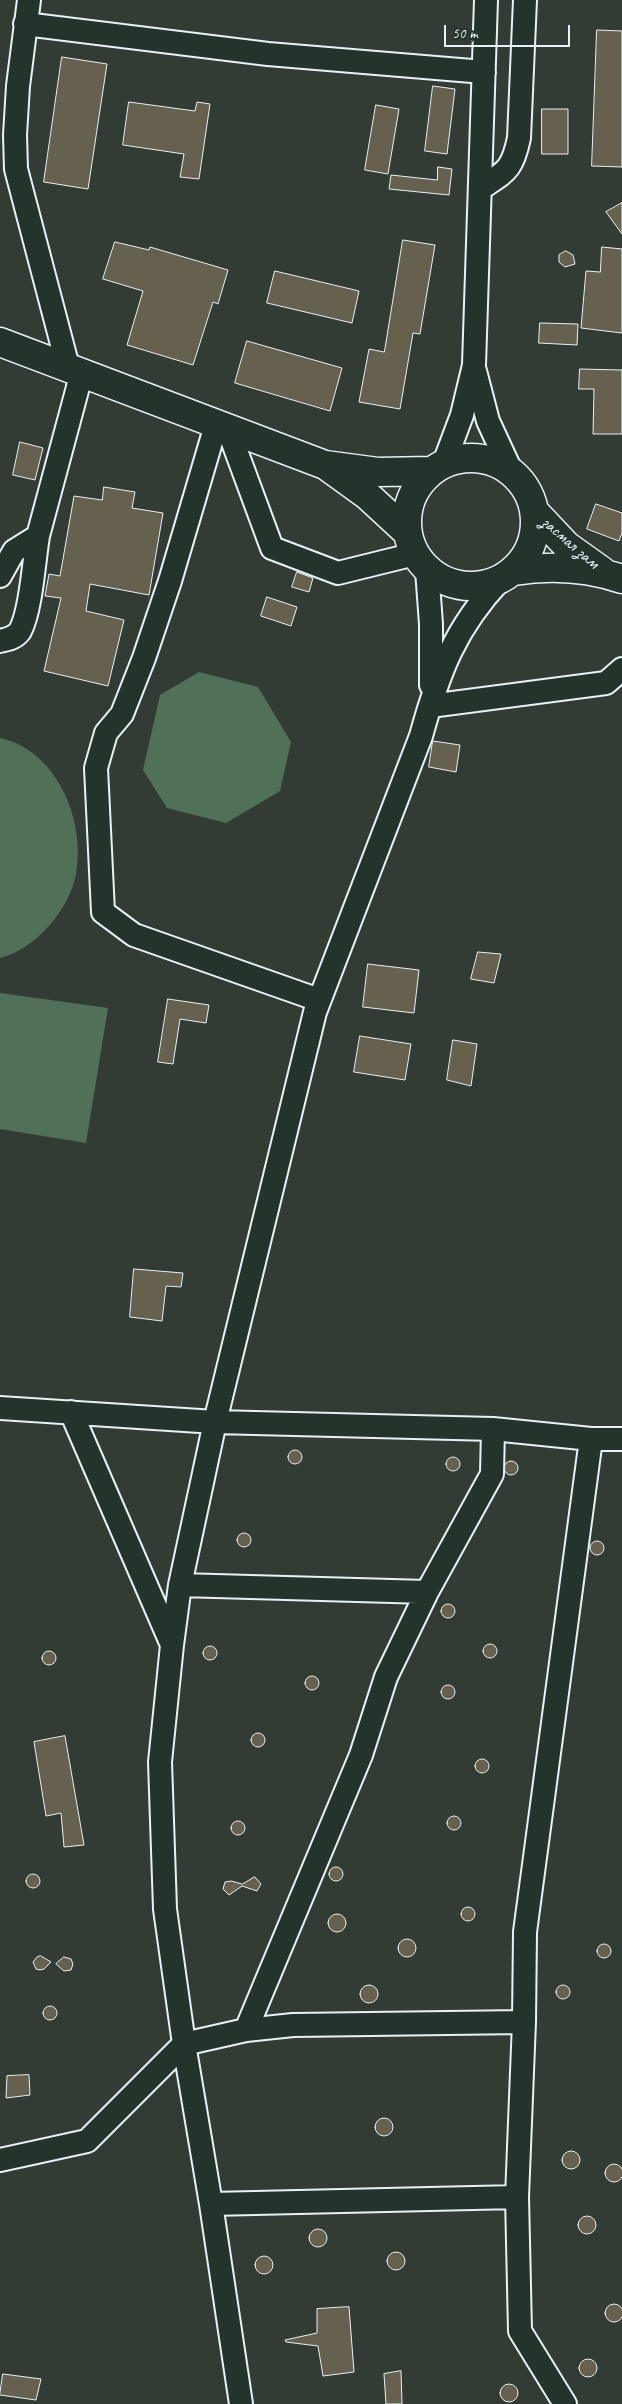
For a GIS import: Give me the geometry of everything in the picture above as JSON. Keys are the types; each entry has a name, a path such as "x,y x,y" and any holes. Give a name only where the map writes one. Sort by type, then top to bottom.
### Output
{"highway":[{"path":"0,342 325,465 378,472 437,467 461,458 479,458 497,463 512,473 527,490 535,512 534,533 527,554 508,575 482,586 463,586 444,581 416,552 368,496 325,465"},
{"path":"416,552 407,509 416,488 437,467"},
{"name":"засмал зам","path":"535,512 567,546 614,576"},
{"name":"засмал зам","path":"508,575 559,567 614,576"}],"street":[{"path":"0,641 12,639 20,631 27,606 38,536 75,370 16,169 16,125 29,0"},
{"path":"437,467 462,415 474,365 486,0"},
{"path":"480,189 508,170 515,158 519,138 525,0"},
{"path":"25,24 268,54 484,72"},
{"path":"474,365 488,421 512,473"},
{"path":"222,427 272,548 338,572 416,552 432,651 430,706"},
{"path":"222,427 144,658 122,714 106,734 96,768 103,912 134,935 319,1000"},
{"path":"0,576 7,549 38,536"},
{"path":"241,2404 211,2204 184,2044 165,1909 161,1772 172,1645 180,1585 215,1422 319,1000 421,736 450,649 464,624 482,600 508,575"},
{"path":"430,706 606,683 622,669"},
{"path":"0,1408 215,1422 493,1429 591,1439 622,1439"},
{"path":"71,1412 172,1645"},
{"path":"246,2030 361,1755 386,1678 427,1592 492,1474 493,1429"},
{"path":"565,2404 520,2331 517,2197 524,2022 525,1932 591,1439"},
{"path":"180,1585 427,1592"},
{"path":"0,2160 87,2141 184,2044 246,2030 293,2025 524,2022"},
{"path":"211,2204 517,2197"}],"green space":[{"path":"199,672 258,687 291,742 280,791 226,823 167,808 143,770 160,695"},
{"path":"0,738 20,745 37,757 52,772 63,791 71,811 78,853 76,874 72,887 67,901 59,914 38,937 26,946 13,954 0,958"},
{"path":"0,993 108,1008 86,1143 0,1129"}],"building":[{"path":"597,30 622,31 622,167 592,166"},
{"path":"62,57 107,64 88,189 44,182"},
{"path":"433,86 455,89 447,154 425,151"},
{"path":"129,102 195,111 197,102 210,104 199,179 180,177 184,154 123,145"},
{"path":"376,105 399,109 388,174 365,170"},
{"path":"542,109 568,109 568,154 542,154"},
{"path":"438,167 452,169 449,195 389,189 391,175 437,180"},
{"path":"622,203 622,234 606,212"},
{"path":"403,240 435,245 420,334 413,333 400,409 359,402 369,349 384,352"},
{"path":"115,242 149,250 150,247 228,270 218,304 213,302 193,365 127,345 143,291 103,279"},
{"path":"602,247 622,249 622,333 581,328 586,271 600,272"},
{"path":"566,251 573,255 575,264 565,267 559,262 559,255"},
{"path":"275,271 359,291 352,323 267,303"},
{"path":"540,323 578,324 577,345 539,343"},
{"path":"247,341 342,368 330,411 235,383"},
{"path":"580,369 622,370 622,434 593,434 594,389 579,389"},
{"path":"20,442 43,448 35,480 13,475"},
{"path":"104,487 135,492 132,508 163,513 149,595 90,584 86,611 124,620 108,686 44,671 61,598 45,596 49,574 60,576 74,496 102,500"},
{"path":"596,504 622,513 622,533 619,541 587,529"},
{"path":"297,572 313,578 309,592 292,587"},
{"path":"267,597 297,607 291,626 261,616"},
{"path":"433,741 460,745 456,772 429,767"},
{"path":"478,952 501,954 494,983 471,979"},
{"path":"368,964 419,970 414,1013 363,1007"},
{"path":"168,999 209,1005 206,1023 180,1019 173,1064 158,1062"},
{"path":"360,1036 411,1044 405,1080 354,1072"},
{"path":"453,1040 477,1044 471,1086 447,1080"},
{"path":"134,1269 183,1273 181,1287 166,1286 162,1321 130,1317"},
{"path":"292,1450 298,1450 302,1457 298,1464 292,1464 288,1460 288,1454"},
{"path":"450,1457 456,1457 460,1464 456,1471 450,1471 446,1467 446,1461"},
{"path":"511,1461 516,1463 518,1468 516,1473 511,1475 506,1473 504,1468 506,1463"},
{"path":"241,1533 247,1533 251,1540 247,1547 241,1547 237,1543 237,1537"},
{"path":"594,1541 600,1541 604,1548 600,1555 594,1555 590,1551 590,1545"},
{"path":"445,1604 451,1604 455,1611 451,1618 445,1618 441,1614 441,1608"},
{"path":"487,1644 493,1644 497,1651 493,1658 487,1658 483,1654 483,1648"},
{"path":"207,1646 213,1646 217,1653 213,1660 207,1660 203,1656 203,1650"},
{"path":"46,1651 52,1651 56,1658 52,1665 46,1665 42,1661 42,1655"},
{"path":"309,1676 315,1676 319,1683 315,1690 309,1690 305,1686 305,1680"},
{"path":"445,1685 451,1685 455,1692 451,1699 445,1699 441,1695 441,1689"},
{"path":"255,1733 261,1733 265,1740 261,1747 255,1747 251,1743 251,1737"},
{"path":"65,1736 84,1845 64,1847 61,1813 46,1816 34,1742"},
{"path":"479,1759 485,1759 489,1766 485,1773 479,1773 475,1769 475,1763"},
{"path":"451,1816 457,1816 461,1823 457,1830 451,1830 447,1826 447,1820"},
{"path":"235,1821 241,1821 245,1828 241,1835 235,1835 231,1831 231,1825"},
{"path":"333,1867 339,1867 343,1874 339,1881 333,1881 329,1877 329,1871"},
{"path":"30,1874 36,1874 40,1881 36,1888 30,1888 26,1884 26,1878"},
{"path":"255,1877 261,1884 257,1891 242,1886 229,1895 223,1889 225,1882 231,1881 242,1884"},
{"path":"465,1907 471,1907 475,1914 471,1921 465,1921 461,1917 461,1911"},
{"path":"337,1914 345,1919 346,1923 341,1931 337,1932 329,1927 328,1923 333,1915"},
{"path":"407,1939 413,1942 416,1948 413,1954 407,1957 401,1954 398,1948 401,1942"},
{"path":"601,1944 607,1944 611,1951 607,1958 601,1958 597,1954 597,1948"},
{"path":"41,1956 51,1962 44,1969 40,1970 36,1969 33,1962 37,1957"},
{"path":"64,1957 71,1959 73,1964 71,1970 64,1971 56,1964"},
{"path":"369,1985 377,1990 378,1994 373,2002 369,2003 361,1998 360,1994 365,1986"},
{"path":"560,1985 566,1985 570,1992 566,1999 560,1999 556,1995 556,1989"},
{"path":"47,2006 53,2006 57,2013 53,2020 47,2020 43,2016 43,2010"},
{"path":"29,2075 30,2095 6,2098 7,2076"},
{"path":"384,2118 390,2121 393,2127 390,2133 384,2136 378,2133 375,2127 378,2121"},
{"path":"571,2151 579,2156 580,2160 575,2168 571,2169 563,2164 562,2160 567,2152"},
{"path":"614,2164 620,2167 623,2173 620,2179 614,2182 608,2179 605,2173 608,2167"},
{"path":"587,2216 595,2221 596,2225 591,2233 587,2234 579,2229 578,2225 583,2217"},
{"path":"318,2229 326,2234 327,2238 322,2246 318,2247 310,2242 309,2238 314,2230"},
{"path":"396,2252 404,2257 405,2261 400,2269 396,2270 388,2265 387,2261 392,2253"},
{"path":"264,2256 272,2261 273,2265 268,2273 264,2274 256,2269 255,2265 260,2257"},
{"path":"614,2304 620,2307 623,2313 620,2319 614,2322 608,2319 605,2313 608,2307"},
{"path":"349,2307 354,2372 323,2376 318,2346 286,2342 285,2340 317,2333 317,2309"},
{"path":"588,2359 596,2364 597,2368 592,2376 588,2377 580,2372 579,2368 584,2360"},
{"path":"401,2371 402,2404 386,2404 384,2374"},
{"path":"3,2374 41,2379 36,2400 0,2395"},
{"path":"509,2384 517,2389 518,2393 513,2401 509,2402 501,2397 500,2393 505,2385"}]}
